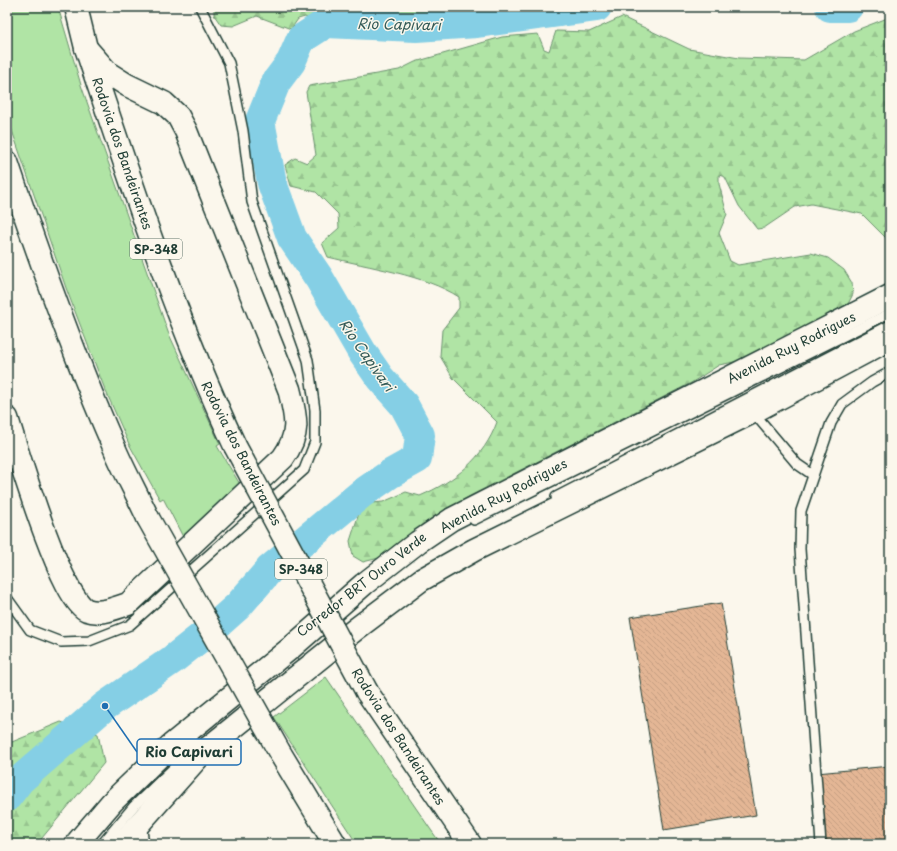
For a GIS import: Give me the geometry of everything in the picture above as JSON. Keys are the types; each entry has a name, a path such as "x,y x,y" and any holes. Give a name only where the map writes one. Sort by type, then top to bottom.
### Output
{"main road":[{"name":"Rodovia dos Bandeirantes","path":"76,7 86,48 180,317 208,388 236,446 367,692 470,844"},
{"path":"7,418 54,558 71,593 86,610 101,613 128,604 283,458 292,445 296,428 296,414 289,389 186,130 178,116 164,103 127,85 108,73 86,48"},
{"path":"7,162 51,289 84,374 114,447 148,518 280,753 335,844"},
{"name":"Avenida Ruy Rodrigues","path":"76,844 112,802 170,746 292,647 364,584 424,538 452,519 890,296"},
{"path":"121,844 203,752 356,629 421,580 474,550 752,412 890,339"}],"lane":[{"path":"7,598 30,630 61,642 89,642 130,625 304,470 315,442 315,410 308,360 252,202 243,131 228,63 200,7"},
{"path":"469,523 890,313"},
{"path":"548,501 890,325"},
{"path":"821,844 800,549 801,511 831,423 842,404 872,382 890,372"},
{"path":"752,412 797,464 813,475"},
{"name":"Corredor BRT Ouro Verde","path":"102,844 134,806 197,746 430,564 507,523"},
{"name":"Corredor BRT Ouro Verde","path":"396,572 447,533"},
{"name":"Corredor BRT Ouro Verde","path":"85,844 123,800 188,740 359,601"},
{"path":"140,822 144,844"}],"green space":[{"path":"7,7 58,7 81,85 168,332 220,444 217,446 241,486 183,537 163,498 160,500 129,444 104,387 66,288 7,116"},
{"path":"214,7 546,7 474,32 415,28 331,29 305,17 298,19 291,29 257,16 233,26 221,25 214,15"},
{"path":"622,17 689,49 739,58 804,60 854,31 890,17 890,242 862,214 811,204 795,207 764,228 757,229 739,206 725,177 719,175 719,184 727,214 719,233 730,261 738,265 811,253 828,258 844,270 852,283 853,294 848,304 744,360 719,365 691,383 470,496 432,518 379,558 363,562 353,556 350,541 362,504 383,502 406,492 420,496 445,483 467,467 476,457 484,447 497,422 453,378 440,356 442,330 459,308 459,297 445,289 413,277 328,257 322,243 339,228 338,214 316,192 291,186 285,165 295,158 307,163 316,155 306,92 309,86 399,70 415,62 502,37 538,34 544,49 549,51 556,31 589,32"},
{"path":"326,677 441,844 357,844 274,717"},
{"path":"61,722 98,734 104,763 37,844 7,844 7,744"}],"building":[{"path":"721,603 756,815 664,830 630,617"},
{"path":"890,766 890,844 826,844 817,773"}],"waterway":[{"name":"Rio Capivari","path":"7,797 20,780 105,706 172,660 220,622 238,606 270,569 361,494 390,474 417,459 420,435 404,405 380,378 362,352 319,278 292,238 272,183 260,121 276,82 291,62 301,39 326,23 416,27 477,23 597,7"},
{"name":"Rio Capivari","path":"830,7 848,7"}],"place":[{"name":"Rio Capivari","path":"105,706"}]}
